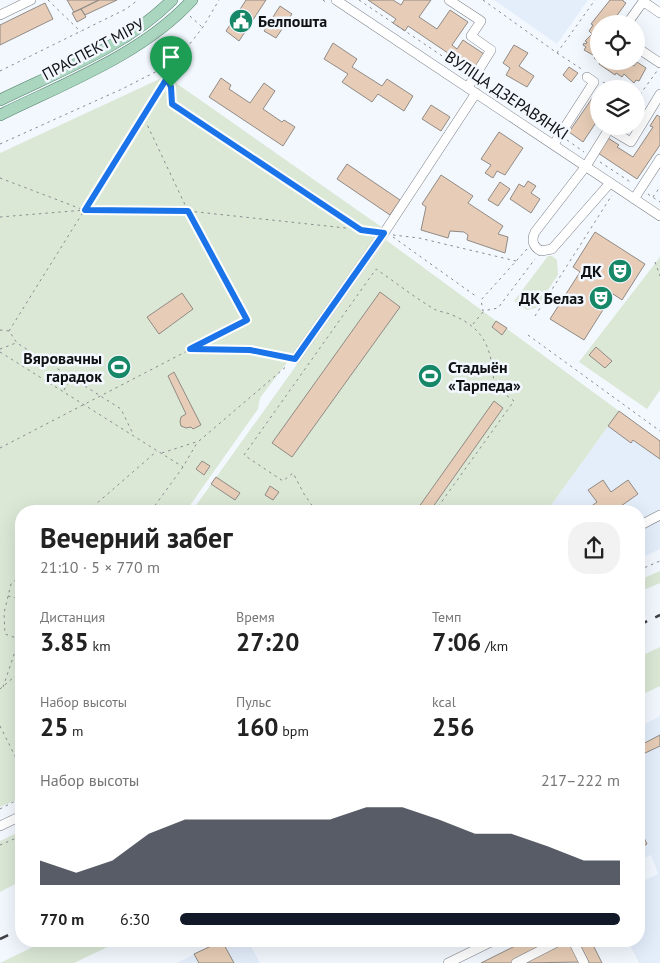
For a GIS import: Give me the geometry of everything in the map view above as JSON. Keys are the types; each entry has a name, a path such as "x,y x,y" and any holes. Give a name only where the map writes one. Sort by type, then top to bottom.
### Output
{"main road":[{"name":"ПРАСПЕКТ МІРУ","path":"0,100 119,42 143,26 172,0"},
{"name":"ПРАСПЕКТ МІРУ","path":"0,115 131,50 172,22 192,0"}],"street":[{"path":"0,16 31,0"},
{"path":"295,359 384,233 472,90 474,78 491,50 471,36 481,21 449,0"},
{"name":"ВУЛІЦА ДЗЕРАВЯНКІ","path":"342,2 660,215"},
{"path":"633,15 642,3 647,4 660,13"},
{"path":"645,53 660,64"},
{"path":"554,144 594,82 588,75"},
{"path":"610,183 552,249 541,251 533,243 535,232 586,166 609,129 631,142 659,100"},
{"path":"634,199 660,159"},
{"path":"645,523 660,515"},
{"path":"0,826 15,819"},
{"path":"448,963 481,947"},
{"path":"516,963 547,947"},
{"path":"576,947 583,963"}],"path":[{"path":"48,0 81,32"},
{"path":"0,71 126,9 138,0"},
{"path":"9,331 181,55 203,27 219,0"},
{"path":"358,0 592,157 642,187 660,202"},
{"path":"484,0 588,75"},
{"path":"557,53 595,0"},
{"path":"0,144 122,89 165,67 181,55"},
{"path":"645,86 660,64"},
{"path":"167,78 171,87 172,104 361,230"},
{"path":"0,448 247,320 188,211 143,116"},
{"path":"0,178 85,210"},
{"path":"535,316 612,195"},
{"path":"0,217 85,210 188,211 384,233"},
{"path":"477,297 390,235 419,238 517,261"},
{"path":"483,311 481,300 533,243"},
{"path":"472,326 483,311 498,308 541,251"},
{"path":"656,262 660,276"},
{"path":"312,505 293,473 283,481 244,455 376,269 435,310 452,315 472,326 489,347 494,386 514,401 440,505"},
{"path":"0,330 9,331 17,343 120,409 134,436"},
{"path":"528,335 660,431"},
{"path":"0,349 17,343"},
{"path":"190,349 250,350 295,359"},
{"path":"0,352 183,467"},
{"path":"155,505 199,441 295,359"},
{"path":"64,391 72,378"},
{"path":"161,453 199,441"},
{"path":"95,505 157,451"},
{"path":"645,567 660,561"},
{"path":"15,580 11,584 4,614 5,634 15,637"},
{"path":"8,596 15,598"},
{"path":"4,687 15,653"},
{"path":"0,690 15,677"},
{"path":"0,726 15,756"},
{"path":"0,808 15,801"},
{"path":"0,845 15,839"}],"shaded area":[{"path":"494,0 588,0 557,44"},
{"path":"619,411 660,441 660,549 645,556 645,505 551,505"},
{"path":"660,716 660,963 639,963 631,947 645,947 645,880 658,874 651,855 645,858 645,724"},
{"path":"209,947 251,947 260,963 176,963"}],"green space":[{"path":"166,76 383,228 302,343 260,398 258,409 190,505 15,505 15,801 0,807 0,153"},
{"name":"Стадыён «Тарпеда»","path":"386,240 619,411 551,505 196,505"},
{"path":"548,256 552,256 557,260 558,275 536,308 527,310 514,301"},
{"path":"660,257 660,390 647,409 579,362"},
{"path":"660,571 660,583 645,589 645,577"},
{"path":"660,647 660,686 645,693 645,654"},
{"path":"15,834 15,884 0,892 0,841"},
{"path":"33,947 107,947 74,963 0,963"}],"building":[{"path":"67,0 99,0 74,12"},
{"path":"99,0 117,0 85,15 81,9"},
{"path":"246,0 266,0 239,41 226,31"},
{"path":"368,0 393,0 401,5 404,0 431,0 419,17 437,29 450,10 468,22 452,45 457,49 463,40 484,54 473,70 408,26 405,31 393,23 396,19"},
{"path":"610,0 623,0 626,3 617,15 598,15"},
{"path":"45,3 53,19 0,45 0,25"},
{"path":"280,6 292,14 276,38 264,31"},
{"path":"81,9 86,17 77,22 72,13"},
{"path":"590,36 590,53 584,50 586,47 583,45 587,42 585,41"},
{"path":"333,43 357,59 352,67 382,86 387,79 413,96 404,111 378,94 372,102 342,82 348,74 324,59"},
{"path":"514,45 528,53 519,66 534,76 527,87 506,75 510,68 503,63"},
{"path":"569,67 578,73 571,82 563,75"},
{"path":"608,70 645,70 640,80 631,80 624,74 622,77 616,73 615,75"},
{"path":"221,78 231,85 229,89 250,103 264,83 275,91 263,109 282,122 284,120 295,127 283,146 209,97"},
{"path":"590,101 590,132 583,142 569,132"},
{"path":"431,105 450,117 441,131 422,119"},
{"path":"657,115 660,117 660,145 637,179 598,153 608,138 619,145 617,147 633,157 653,127 650,126"},
{"path":"499,132 523,148 505,175 497,171 493,178 485,173 491,165 481,159"},
{"path":"347,164 400,200 390,215 337,179"},
{"path":"441,175 473,196 468,203 503,226 498,234 508,237 505,253 467,240 468,235 464,232 450,231 448,238 421,230 426,207 422,204"},
{"path":"528,181 536,186 531,193 540,199 531,213 510,199 519,184 524,187"},
{"path":"500,182 510,189 498,206 488,200"},
{"path":"595,232 645,264 622,300 613,294 584,340 550,319 580,272 573,267"},
{"path":"380,292 400,307 292,457 272,443"},
{"path":"182,293 193,309 159,334 147,317"},
{"path":"496,321 507,328 502,335 492,327"},
{"path":"596,347 612,361 605,368 589,355"},
{"path":"174,372 201,425 193,429 181,426 181,417 186,414 168,376"},
{"path":"494,401 503,408 434,505 420,505"},
{"path":"619,411 660,441 660,459 633,440 631,443 608,426"},
{"path":"202,461 210,466 204,475 196,469"},
{"path":"216,477 240,493 235,500 211,484"},
{"path":"603,480 611,492 628,480 638,494 622,505 593,505 597,502 588,490"},
{"path":"270,486 279,492 273,500 265,495"},
{"path":"660,735 660,746 645,753 645,743"},
{"path":"209,947 225,947 234,963 199,963 194,954"},
{"path":"513,947 542,947 511,963 481,963"},
{"path":"554,947 573,947 580,962 523,963"},
{"path":"581,947 594,947 602,963 589,963"}],"railway":[{"path":"645,622 660,615"},
{"path":"0,939 15,932"}],"place":[{"name":"Белпошта","path":"241,21"},
{"name":"ДК","path":"620,271"},
{"name":"ДК Белаз","path":"601,298"},
{"name":"Вяровачны гарадок","path":"119,367"},
{"name":"Стадыён «Тарпеда»","path":"430,376"}],"route":[{"path":"167,78 171,87 172,104 361,230 384,233 295,359 250,350 190,349 247,320 188,211 85,210 167,78"}]}
